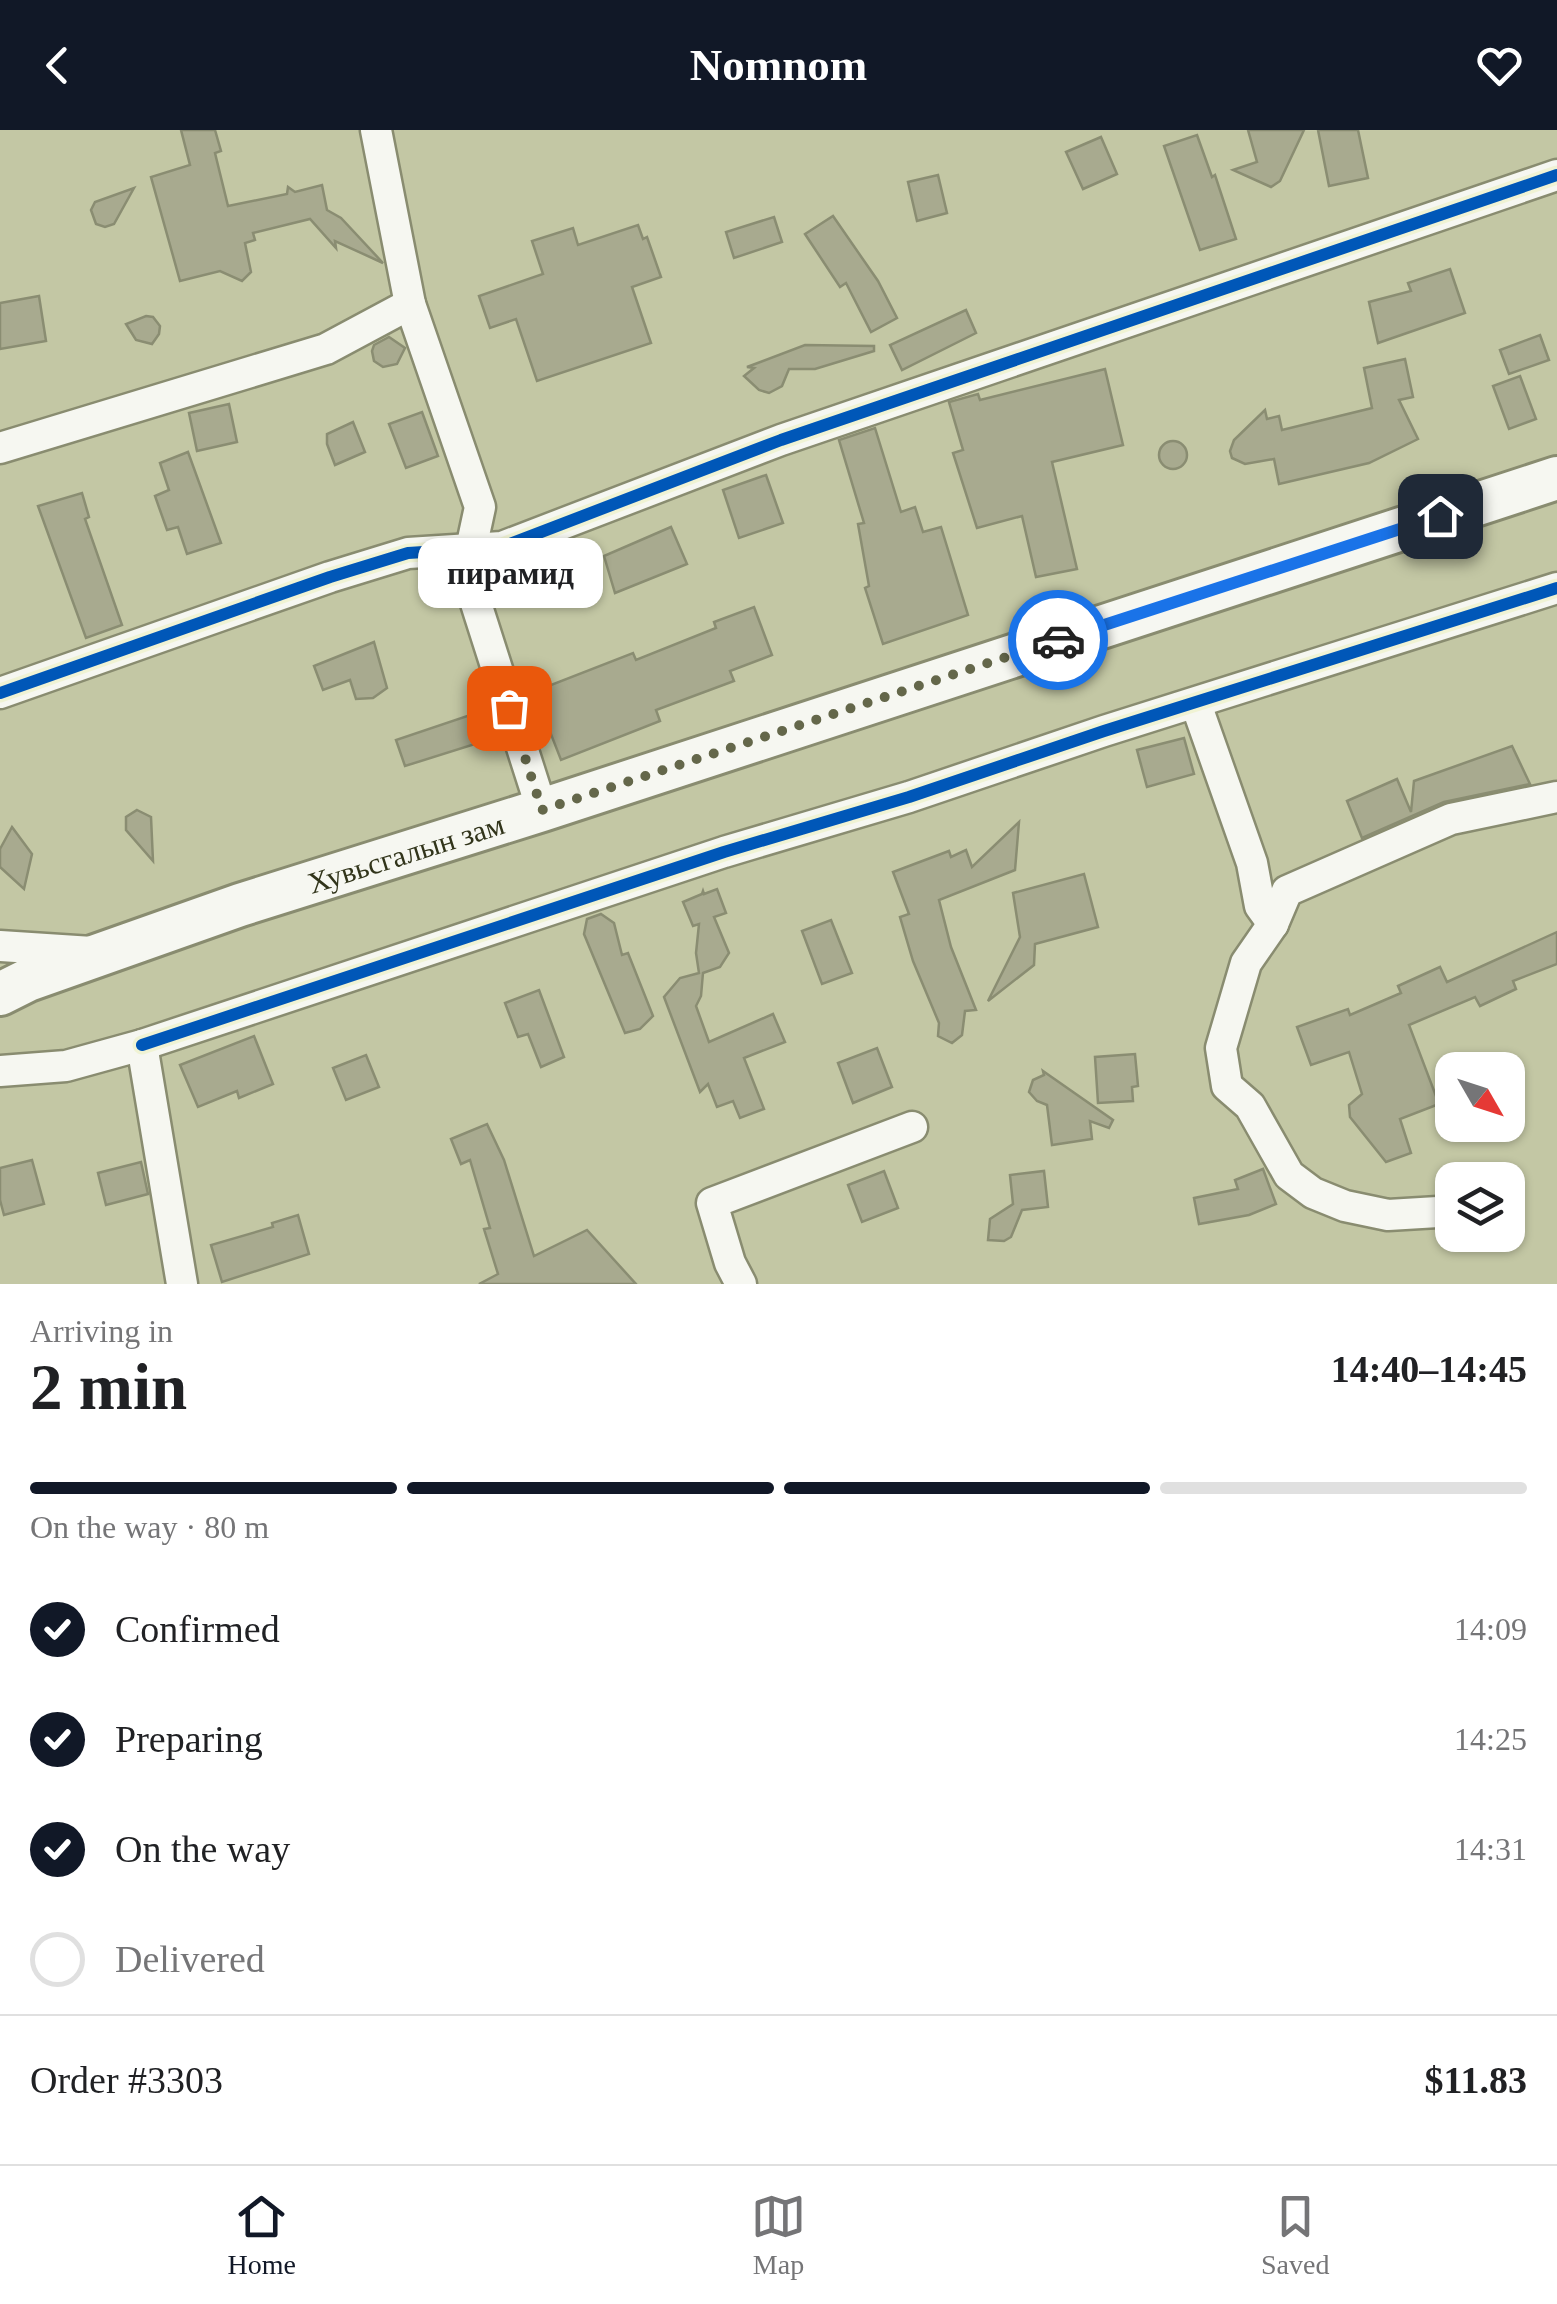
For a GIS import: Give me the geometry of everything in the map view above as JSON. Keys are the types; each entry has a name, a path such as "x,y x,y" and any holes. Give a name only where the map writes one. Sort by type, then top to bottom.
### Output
{"main road":[{"name":"Хувьсгалын зам","path":"0,994 28,980 240,905 1557,478"}],"street":[{"path":"376,130 410,304 480,508 466,572 542,810"},
{"path":"0,693 330,576 408,553 502,547 781,440 1557,175"},
{"path":"0,448 326,349 410,304"},
{"path":"0,1071 66,1066 142,1045 611,889 1557,588"},
{"path":"1196,704 1252,863 1260,906 1274,924"},
{"path":"1435,1212 1388,1215 1345,1206 1313,1193 1289,1175 1250,1106 1227,1086 1221,1048 1246,963 1274,924 1287,891 1452,819 1557,796"},
{"path":"0,946 104,953"},
{"path":"142,1045 182,1284"},
{"path":"741,1284 730,1263 712,1204 912,1127"}],"building":[{"path":"181,130 215,130 221,151 215,153 228,206 287,194 288,187 295,192 322,185 327,210 341,218 383,263 335,241 336,248 310,219 253,233 255,240 245,243 251,272 242,281 220,271 180,281 151,177 190,165"},
{"path":"1248,130 1304,130 1280,181 1271,187 1233,170 1257,162"},
{"path":"1318,130 1358,130 1368,178 1329,186"},
{"path":"1197,135 1236,239 1200,250 1164,146"},
{"path":"1101,137 1117,174 1083,189 1066,152"},
{"path":"938,175 947,213 917,221 908,182"},
{"path":"134,188 114,224 96,224 91,210 95,202"},
{"path":"833,216 878,281 897,318 871,332 846,283 840,287 805,234"},
{"path":"774,217 782,242 734,258 726,232"},
{"path":"638,225 643,239 647,237 661,277 632,287 651,343 537,381 516,319 490,328 479,296 543,274 532,241 573,228 578,245"},
{"path":"1450,269 1465,313 1378,343 1369,302 1411,291 1408,283"},
{"path":"39,296 46,341 0,349 0,303"},
{"path":"966,310 976,333 902,370 890,345"},
{"path":"153,317 160,326 152,344 136,340 126,324"},
{"path":"1540,335 1549,360 1509,374 1500,350"},
{"path":"389,337 405,348 397,364 383,367 374,361 372,351 374,345"},
{"path":"805,345 874,346 874,351 815,369 789,369 782,386 769,393 759,390 744,376 754,368 747,367"},
{"path":"1405,359 1413,397 1399,400 1418,439 1369,463 1279,484 1274,459 1245,464 1232,458 1234,440 1265,410 1267,419 1279,416 1282,430 1372,408 1364,368"},
{"path":"1105,369 1123,445 1052,462 1077,569 1036,577 1022,516 977,528 953,453 963,450 949,402 978,394 980,400"},
{"path":"1520,376 1536,419 1509,429 1493,386"},
{"path":"229,404 237,442 197,451 189,413"},
{"path":"422,412 438,456 406,468 389,424"},
{"path":"353,422 365,452 335,465 327,434"},
{"path":"875,428 901,512 915,507 923,532 941,527 968,615 883,644 865,588 869,586 858,524 864,523 839,440"},
{"path":"1173,441 1183,445 1187,455 1183,465 1173,469 1163,465 1159,455 1163,445"},
{"path":"188,452 221,543 187,554 178,527 167,530 155,496 169,490 160,463"},
{"path":"766,475 783,523 739,538 723,490"},
{"path":"82,493 89,517 85,519 122,625 86,638 38,506"},
{"path":"671,527 687,564 615,593 604,556"},
{"path":"754,607 772,655 730,671 734,681 656,710 660,721 561,760 535,693 538,690 633,653 636,660 716,628 714,622"},
{"path":"374,642 387,688 373,698 356,699 350,680 323,690 314,666"},
{"path":"482,711 491,739 405,766 396,740"},
{"path":"1184,738 1194,774 1147,787 1137,750"},
{"path":"1512,746 1530,784 1444,802 1362,838 1347,801 1397,779 1411,812 1414,781"},
{"path":"137,810 151,817 153,861 126,830 126,817"},
{"path":"1019,822 1015,870 939,900 951,947 976,1010 965,1011 962,1035 952,1043 938,1036 939,1023 900,917 909,914 893,872 949,851 951,857 966,850 972,867"},
{"path":"12,827 32,854 24,889 0,867 0,849"},
{"path":"1084,874 1098,927 1035,944 1034,965 988,1001 1020,937 1013,893"},
{"path":"717,889 726,913 714,917 729,953 720,967 703,973 696,1006 709,1042 773,1014 785,1042 744,1058 764,1109 740,1118 733,1101 717,1107 708,1084 700,1092 664,997 680,978 699,973 699,924 693,926 683,902 703,891 704,894"},
{"path":"601,914 614,923 622,955 628,953 653,1016 640,1029 625,1033 584,934 587,919"},
{"path":"831,920 852,973 822,984 802,931"},
{"path":"1557,932 1557,964 1513,981 1516,989 1480,1006 1475,997 1409,1025 1435,1093 1435,1106 1400,1119 1411,1153 1386,1162 1350,1117 1349,1105 1362,1094 1349,1052 1311,1065 1297,1027 1348,1009 1350,1015 1401,993 1398,986 1440,967 1447,982"},
{"path":"539,990 564,1057 541,1067 528,1034 518,1037 505,1003"},
{"path":"254,1036 273,1084 239,1098 237,1091 198,1107 180,1065"},
{"path":"877,1048 892,1087 853,1103 838,1063"},
{"path":"1135,1054 1138,1086 1132,1087 1133,1101 1098,1103 1095,1057"},
{"path":"366,1055 379,1087 346,1100 333,1068"},
{"path":"1043,1071 1113,1120 1109,1128 1090,1121 1092,1139 1052,1145 1047,1105 1029,1092 1033,1080 1044,1075"},
{"path":"487,1124 504,1160 534,1256 587,1230 636,1284 479,1284 498,1274 484,1229 490,1228 470,1160 461,1164 451,1139"},
{"path":"32,1160 44,1204 4,1215 0,1168"},
{"path":"141,1162 148,1194 106,1205 98,1173"},
{"path":"1263,1169 1276,1204 1249,1215 1199,1224 1194,1198 1238,1189 1235,1180"},
{"path":"884,1171 898,1208 862,1222 848,1185"},
{"path":"1044,1171 1048,1207 1022,1210 1011,1237 1004,1241 988,1240 990,1219 1013,1204 1010,1175"},
{"path":"298,1215 309,1254 222,1282 211,1245 273,1227 272,1223"}],"cycle path":[{"path":"0,693 408,553 502,547 781,440 1557,175"},
{"path":"142,1045 724,852 909,797 1557,588"}],"way so far":[{"path":"509,708 542,810 1058,640"}],"place":[{"name":"пирамид","path":"509,708"}],"route":[{"path":"1058,640 1440,516"}]}
